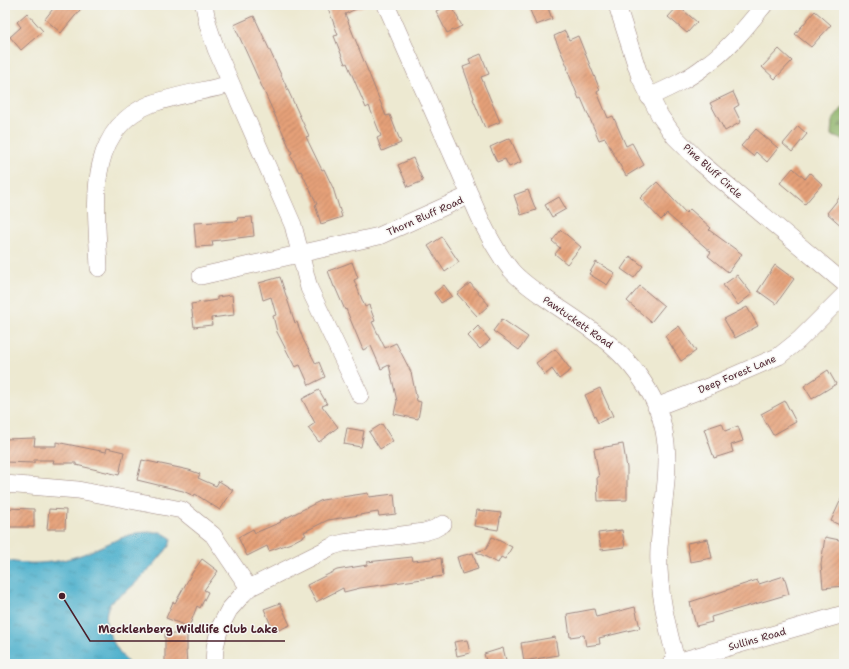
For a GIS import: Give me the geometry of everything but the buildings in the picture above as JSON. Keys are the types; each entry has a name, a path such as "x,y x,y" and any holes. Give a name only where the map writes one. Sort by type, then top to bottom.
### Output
{"street":[{"path":"204,5 214,43 293,225 309,288 360,395"},
{"name":"Pawtuckett Road","path":"386,5 470,195 490,237 512,271 528,287 614,346 637,373 656,407 665,437 668,478 659,547 661,590 666,626 674,663"},
{"name":"Pine Bluff Circle","path":"617,5 640,77 649,97 675,137 690,153 844,283"},
{"path":"649,97 681,82 707,65 743,31 764,5"},
{"path":"99,268 98,175 102,155 112,135 124,120 151,104 231,84"},
{"name":"Thorn Bluff Road","path":"201,276 379,236 470,195"},
{"name":"Deep Forest Lane","path":"656,407 708,387 779,356 799,340 844,295"},
{"path":"5,484 78,490 182,510 213,535 249,588"},
{"path":"214,664 215,647 220,627 229,610 249,588 333,546 343,543 424,532 443,524"},
{"name":"Sullins Road","path":"674,663 844,614"}],"green space":[{"path":"844,106 844,141 831,135 832,121"}],"water":[{"path":"161,532 171,538 168,548 142,577 110,604 107,611 106,619 110,636 129,664 5,664 5,560 27,563 50,562 72,558 136,533"}],"place":[{"name":"Mecklenberg Wildlife Club Lake","path":"62,596"}]}
